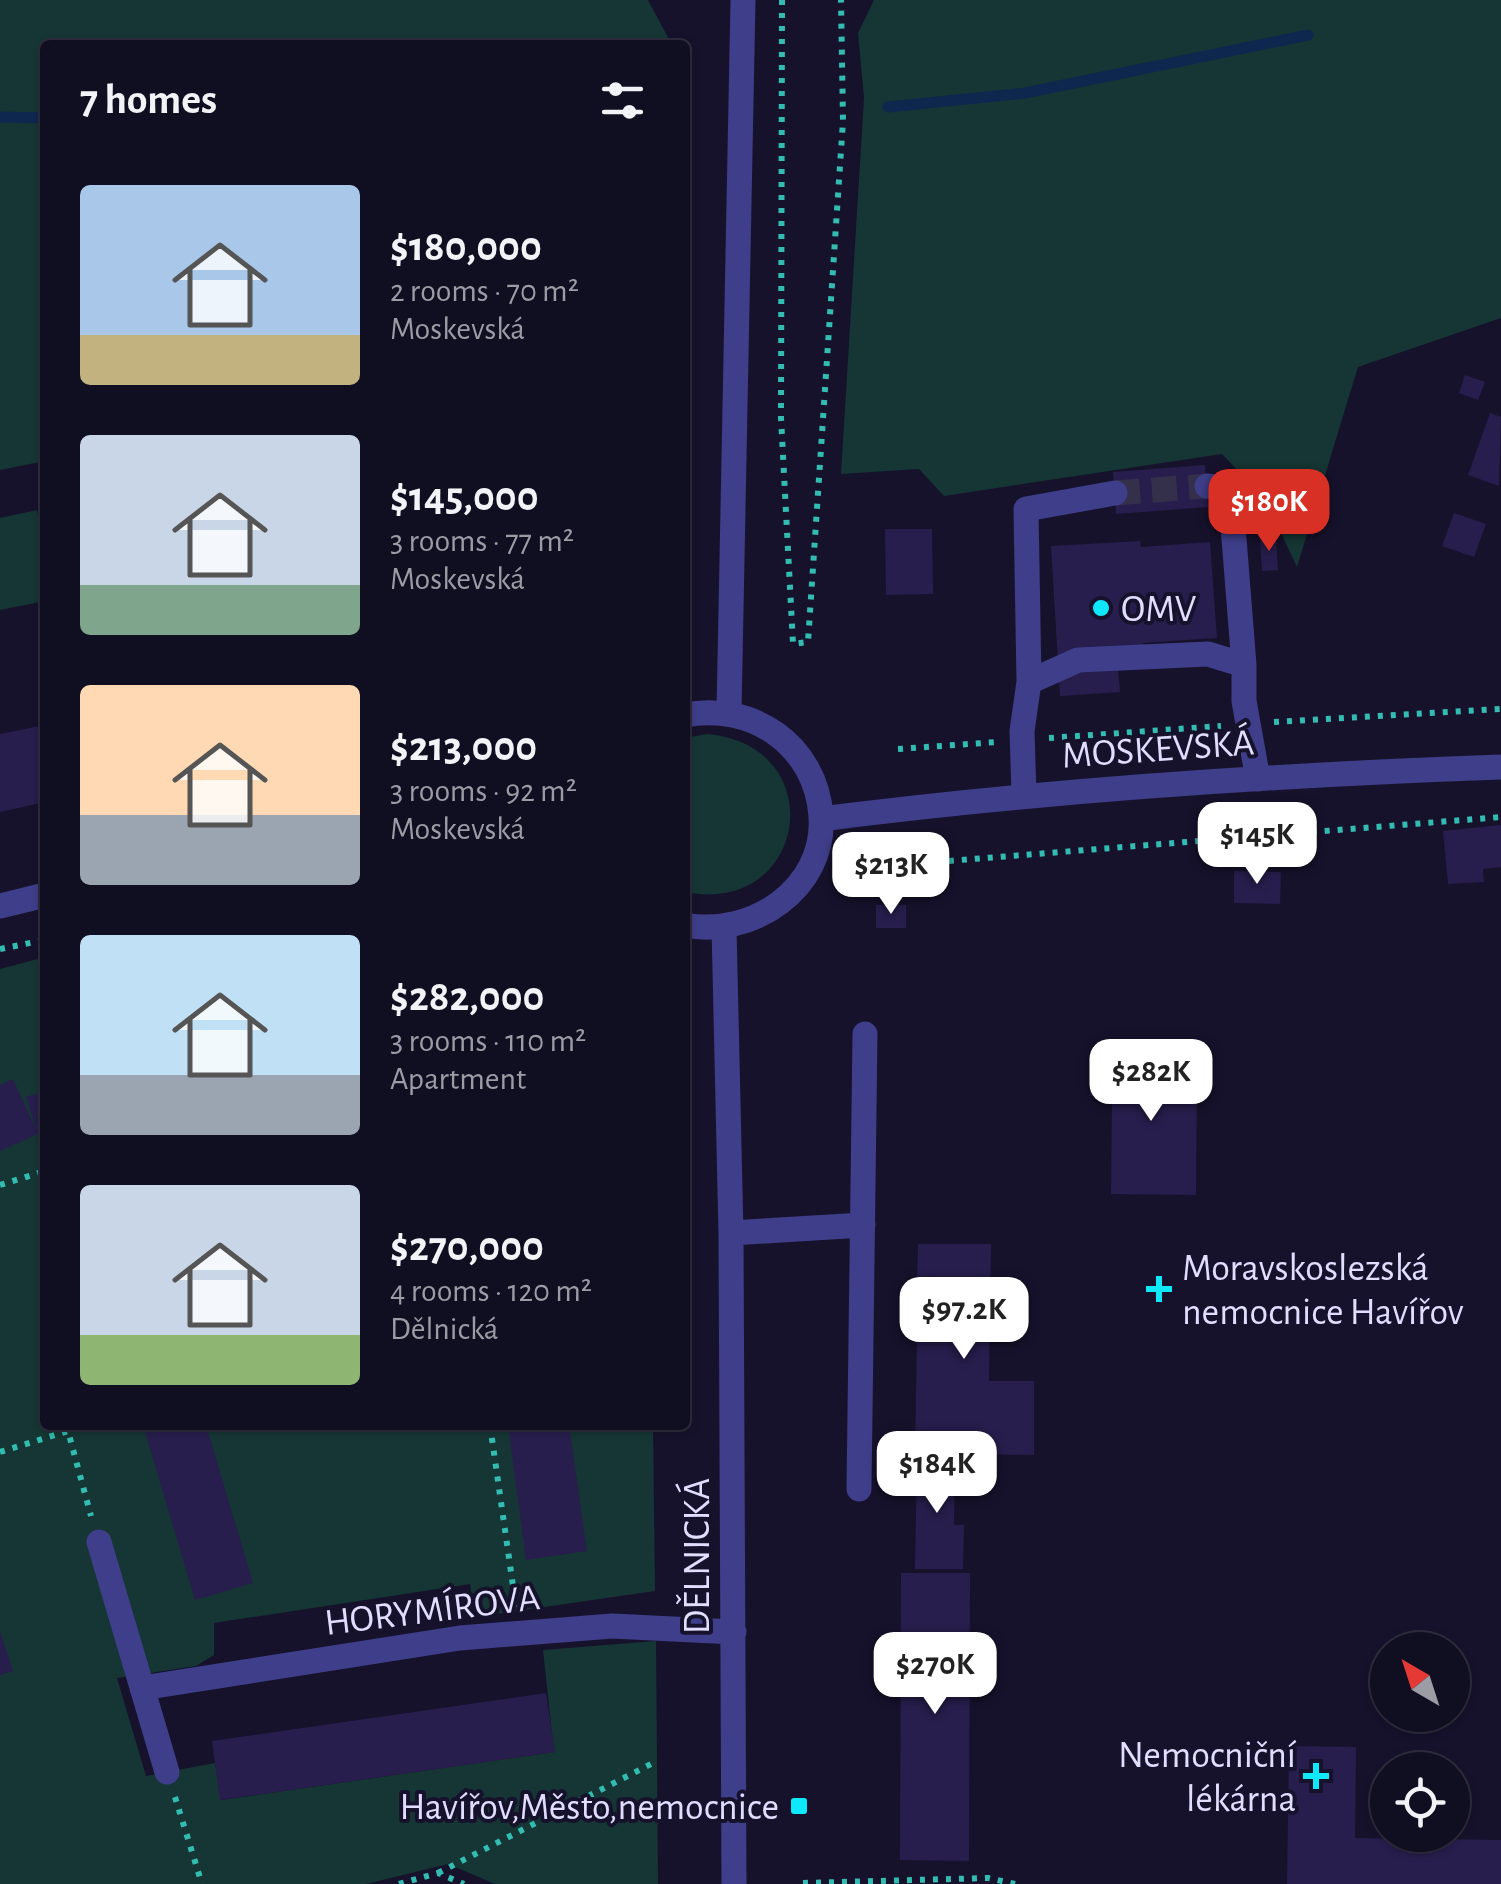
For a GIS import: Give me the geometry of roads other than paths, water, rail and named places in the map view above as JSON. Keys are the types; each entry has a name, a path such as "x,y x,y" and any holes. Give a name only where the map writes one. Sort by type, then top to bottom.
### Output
{"street":[{"path":"729,712 743,0"},
{"path":"1207,486 1222,488 1232,526 1247,724 1258,779"},
{"path":"1024,795 1022,740 1030,682 1026,509 1114,493"},
{"path":"1030,682 1078,660 1208,654 1244,664"},
{"path":"690,714 729,712 755,720 779,734 798,753 812,777 821,819 815,856 789,896 748,922 724,928 690,925"},
{"name":"MOSKEVSKÁ","path":"821,819 1024,795 1501,767"},
{"path":"0,906 40,896"},
{"name":"DĚLNICKÁ","path":"724,928 731,1233 734,1884"},
{"path":"860,1490 864,1034"},
{"path":"731,1233 863,1225"},
{"path":"98,1542 167,1772"},
{"name":"HORYMÍROVA","path":"142,1688 460,1638 612,1626 734,1632"}],"waterway":[{"path":"888,107 1025,93 1308,35"},
{"path":"0,117 40,118"}],"tunnel":[{"path":"1115,493 1207,486"}],"place":[{"name":"OMV","path":"1101,608"},
{"name":"Moravskoslezská nemocnice Havířov","path":"1159,1289"},
{"name":"Nemocniční lékárna","path":"1316,1776"},
{"name":"Havířov,Město,nemocnice","path":"799,1806"}]}
